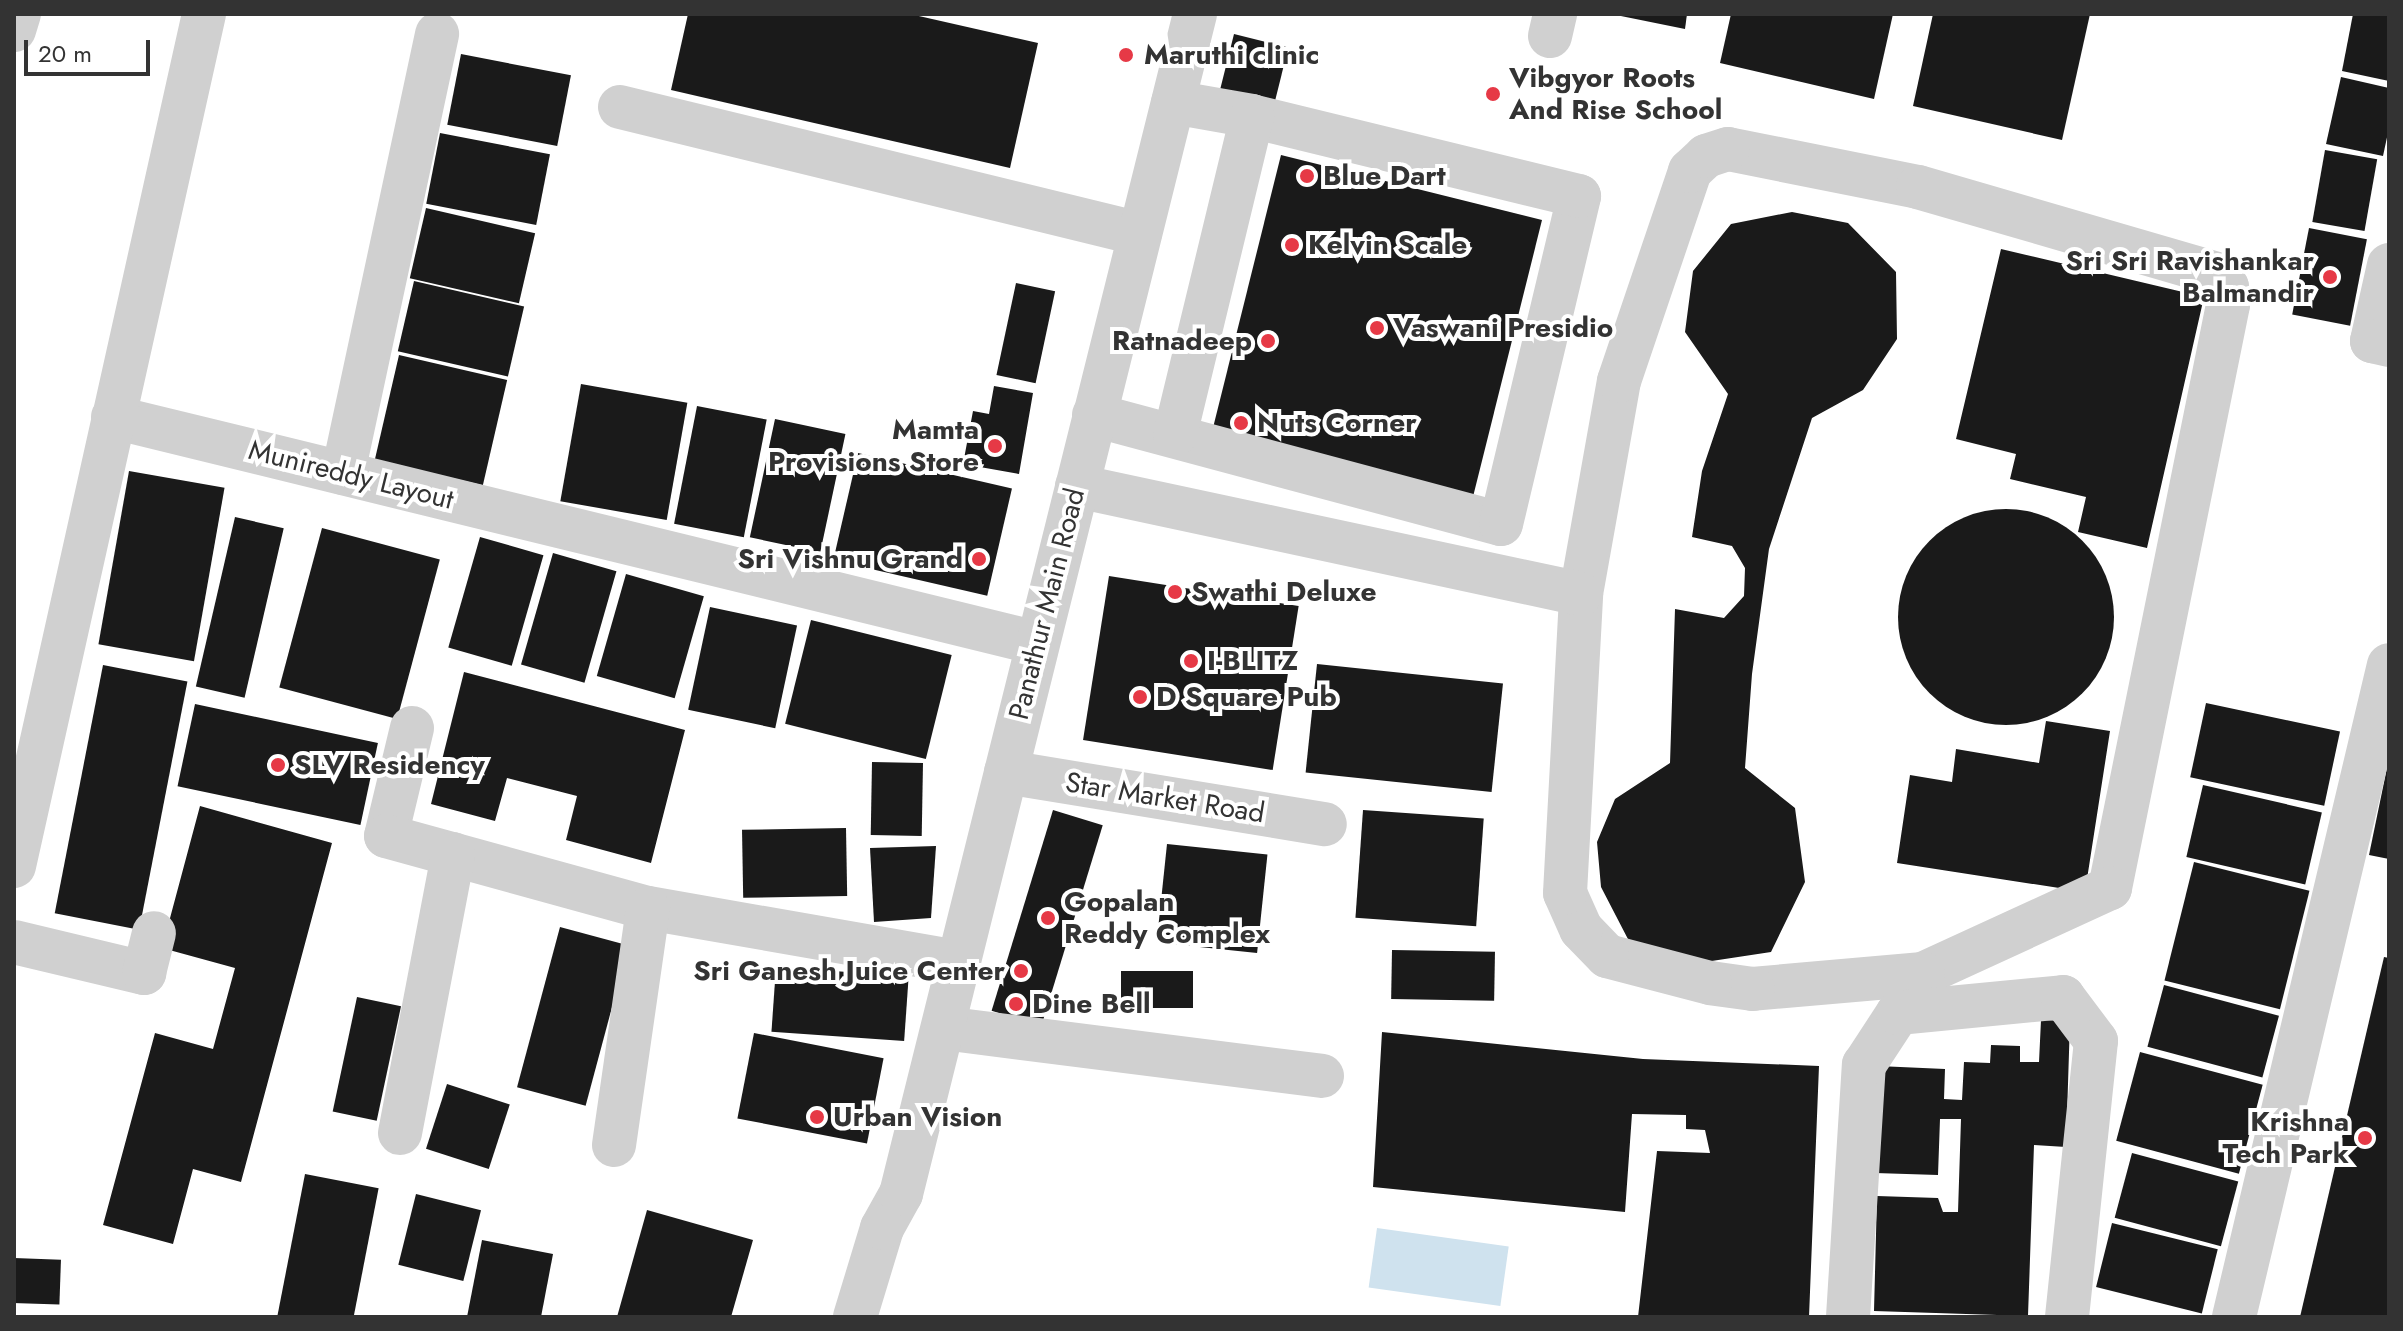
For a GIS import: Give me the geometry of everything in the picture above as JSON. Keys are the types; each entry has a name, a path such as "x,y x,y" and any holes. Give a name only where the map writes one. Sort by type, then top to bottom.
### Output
{"street":[{"path":"14,30 19,14"},
{"path":"14,866 204,14"},
{"name":"Panathur Main Road","path":"855,1317 882,1228 901,1194 1195,14"},
{"path":"343,473 437,34"},
{"path":"1094,415 1501,524 1579,196 1252,116 1173,102"},
{"path":"620,107 1140,234"},
{"path":"1175,435 1252,116"},
{"path":"1728,149 1918,187 2217,274 2227,287 2228,305 2110,888 1923,974 1753,989 1710,983 1607,956 1581,929 1565,893 1581,594 1619,381 1690,171 1706,156 1728,149"},
{"path":"2389,265 2372,341 2389,345"},
{"name":"Munireddy Layout","path":"113,417 1037,643"},
{"path":"1077,486 1581,594"},
{"path":"2234,1317 2389,665"},
{"path":"412,728 386,836 648,908 958,962"},
{"name":"Star Market Road","path":"1006,772 1325,824"},
{"path":"400,1133 453,854"},
{"path":"614,1145 648,908"},
{"path":"14,942 144,973 154,933"},
{"path":"1848,1317 1864,1065 1898,1013 2063,997 2096,1041 2067,1317"},
{"path":"943,1028 1322,1076"},
{"name":"Panathur Main Road","path":"885,1317 905,1231 901,1194"}],"water":[{"path":"1377,1228 1509,1247 1500,1306 1369,1287"}],"building":[{"path":"688,14 910,14 1038,43 1010,168 671,90"},
{"path":"1611,14 1687,14 1685,29"},
{"path":"1731,14 1893,14 1874,99 1720,63"},
{"path":"1933,14 2090,14 2062,140 1913,106"},
{"path":"2353,14 2389,14 2389,81 2342,71"},
{"path":"1234,34 1288,48 1275,103 1220,89"},
{"path":"461,54 571,75 557,146 447,125"},
{"path":"2341,77 2389,88 2389,128 2383,156 2326,144"},
{"path":"440,133 550,154 536,225 426,204"},
{"path":"2325,150 2377,159 2365,231 2312,222"},
{"name":"Vaswani Presidio","path":"1281,155 1542,220 1472,500 1211,435"},
{"path":"426,208 535,233 519,303 410,278"},
{"path":"1792,212 1848,223 1896,272 1897,339 1863,390 1812,418 1769,549 1752,674 1745,768 1795,808 1805,882 1771,952 1705,962 1630,943 1601,887 1597,842 1615,799 1670,763 1675,609 1724,618 1744,596 1745,568 1732,546 1692,537 1702,471 1728,394 1685,332 1693,271 1731,224"},
{"name":"Sri Sri Ravishankar Balmandir","path":"2309,228 2367,239 2350,326 2292,314"},
{"path":"2001,249 2204,297 2147,548 2078,532 2086,497 2010,479 2016,454 1956,439"},
{"path":"414,281 524,306 508,377 398,351"},
{"path":"1016,283 1055,291 1036,383 996,375"},
{"path":"399,355 507,380 483,485 375,460"},
{"path":"581,384 687,403 667,520 560,501"},
{"path":"994,386 1033,393 1019,474 963,464 973,411 989,414"},
{"path":"697,406 767,420 744,537 674,524"},
{"path":"775,419 845,434 820,552 750,537"},
{"path":"858,453 1012,489 987,596 833,560"},
{"path":"129,471 225,488 194,661 98,644"},
{"path":"2006,509 2027,511 2047,518 2082,541 2105,576 2112,596 2112,638 2105,658 2082,693 2047,716 2027,723 2006,725 1985,723 1965,716 1930,693 1907,658 1900,638 1898,617 1900,596 1907,576 1930,541 1965,518 1985,511"},
{"path":"235,517 284,528 245,698 196,687"},
{"path":"322,528 440,560 397,719 279,687"},
{"path":"480,537 543,555 512,666 448,648"},
{"path":"553,553 616,571 584,683 521,665"},
{"path":"626,574 704,596 675,698 597,676"},
{"path":"1109,576 1299,606 1273,770 1083,740"},
{"path":"710,607 797,626 775,728 688,710"},
{"path":"811,620 952,655 926,759 785,724"},
{"path":"1317,664 1503,684 1492,792 1306,772"},
{"path":"103,665 187,681 139,930 55,913"},
{"path":"464,672 685,730 651,863 566,840 577,796 507,778 495,821 431,804"},
{"path":"2206,703 2340,731 2324,806 2190,777"},
{"name":"SLV Residency","path":"195,704 378,743 360,825 178,786"},
{"path":"2046,721 2110,731 2085,892 1897,863 1910,775 1952,782 1956,749 2039,763"},
{"path":"872,762 923,763 922,836 871,835"},
{"path":"2389,763 2389,859 2369,855"},
{"path":"2203,785 2322,812 2305,885 2186,857"},
{"path":"200,806 332,843 241,1182 193,1169 173,1244 103,1225 155,1033 213,1049 235,968 162,948"},
{"name":"Gopalan Reddy Complex","path":"1053,810 1103,825 1041,1026 992,1011"},
{"path":"1363,810 1484,818 1476,926 1355,918"},
{"path":"846,828 847,896 743,898 742,830"},
{"path":"1167,844 1267,855 1257,953 1157,942"},
{"path":"936,846 931,918 874,922 870,848"},
{"path":"2194,862 2309,891 2280,1009 2164,980"},
{"path":"560,927 629,945 586,1106 517,1087"},
{"path":"1392,950 1495,952 1494,1001 1391,999"},
{"name":"Krishna Tech Park","path":"2384,957 2389,958 2389,1317 2300,1317"},
{"path":"776,967 909,976 904,1041 771,1032"},
{"path":"1121,971 1193,971 1193,1008 1121,1008"},
{"path":"2164,985 2279,1016 2262,1078 2147,1047"},
{"path":"357,997 401,1006 377,1121 333,1111"},
{"path":"2041,1020 2070,1021 2066,1147 2034,1145 2028,1316 1874,1311 1877,1196 1938,1198 1943,1212 1958,1212 1961,1119 1940,1119 1938,1175 1875,1173 1878,1066 1945,1069 1944,1099 1962,1100 1964,1062 1990,1063 1991,1045 2020,1046 2020,1062 2039,1062"},
{"path":"1382,1032 1643,1059 1819,1066 1809,1317 1638,1317 1657,1151 1710,1153 1705,1130 1686,1129 1686,1115 1632,1114 1625,1212 1373,1187"},
{"path":"754,1033 884,1058 867,1144 737,1118"},
{"path":"2140,1052 2263,1085 2239,1174 2116,1141"},
{"path":"447,1084 510,1104 489,1169 426,1149"},
{"path":"2132,1153 2238,1181 2221,1246 2115,1218"},
{"path":"305,1174 379,1188 354,1317 277,1316"},
{"path":"416,1194 481,1210 463,1281 398,1265"},
{"path":"647,1210 753,1240 731,1317 617,1317"},
{"path":"2112,1223 2218,1249 2202,1313 2096,1287"},
{"path":"482,1240 553,1254 541,1317 467,1317"},
{"path":"14,1258 61,1260 59,1305 14,1303"}],"place":[{"name":"Maruthi clinic","path":"1126,55"},
{"name":"Vibgyor Roots And Rise School","path":"1493,94"},
{"name":"Blue Dart","path":"1307,176"},
{"name":"Kelvin Scale","path":"1292,245"},
{"name":"Sri Sri Ravishankar Balmandir","path":"2330,277"},
{"name":"Vaswani Presidio","path":"1377,328"},
{"name":"Ratnadeep","path":"1268,341"},
{"name":"Nuts Corner","path":"1241,423"},
{"name":"Mamta Provisions Store","path":"995,446"},
{"name":"Sri Vishnu Grand","path":"979,559"},
{"name":"Swathi Deluxe","path":"1175,592"},
{"name":"I-BLITZ","path":"1191,661"},
{"name":"D Square Pub","path":"1140,697"},
{"name":"SLV Residency","path":"278,765"},
{"name":"Gopalan Reddy Complex","path":"1048,918"},
{"name":"Sri Ganesh Juice Center","path":"1021,971"},
{"name":"Dine Bell","path":"1016,1004"},
{"name":"Urban Vision","path":"817,1117"},
{"name":"Krishna Tech Park","path":"2365,1138"}]}
